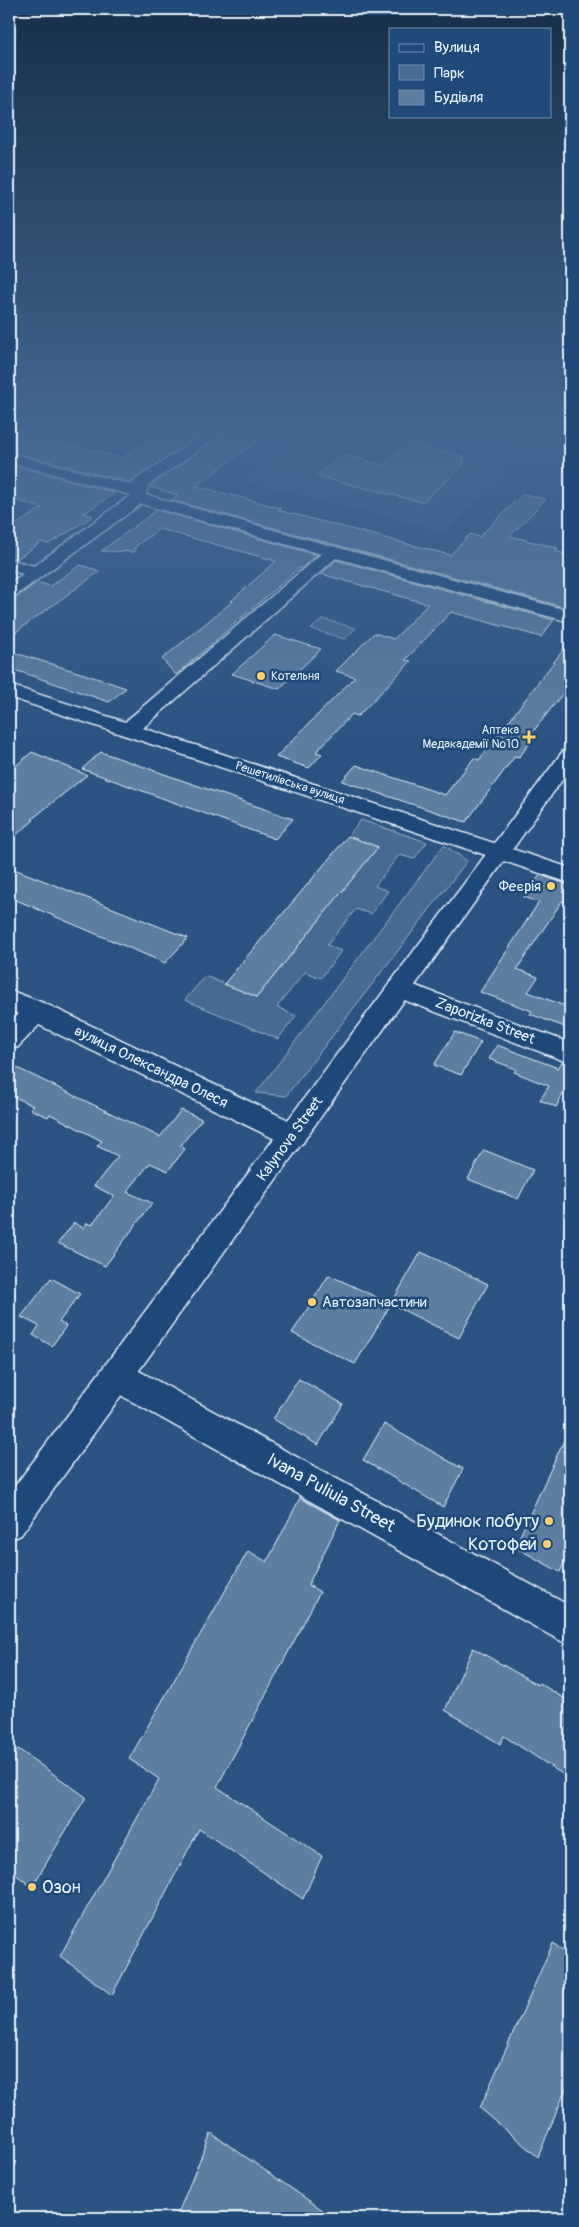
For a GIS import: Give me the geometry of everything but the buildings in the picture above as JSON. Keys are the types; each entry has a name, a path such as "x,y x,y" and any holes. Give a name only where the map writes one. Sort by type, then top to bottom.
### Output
{"street":[{"path":"9,592 86,534"},
{"path":"271,534 570,617"},
{"path":"128,730 333,552"},
{"path":"9,564 36,572"},
{"name":"Решетилівська вулиця","path":"9,690 570,876"},
{"name":"Kalynova Street","path":"9,1523 570,755"},
{"name":"Zaporizka Street","path":"400,989 570,1053"},
{"name":"вулиця Олександра Олеся","path":"9,998 293,1135"},
{"path":"9,1040 37,1011"},
{"name":"Ivana Puliuia Street","path":"117,1376 570,1626"}],"green space":[{"path":"323,619 356,628 345,639 311,629"},
{"path":"361,820 427,842 414,859 399,855 375,886 388,891 371,914 356,909 327,945 341,951 321,978 305,972 277,1007 296,1016 278,1039 185,1000 205,976 257,997 378,847 348,836"},
{"path":"444,845 467,861 286,1096 256,1093"}],"place":[{"name":"Котельня","path":"261,676"},
{"name":"Аптека Медакадемії №10","path":"529,737"},
{"name":"Феєрія","path":"551,886"},
{"name":"Автозапчастини","path":"312,1302"},
{"name":"Будинок побуту","path":"549,1521"},
{"name":"Котофей","path":"547,1544"},
{"name":"Озон","path":"32,1887"}]}
